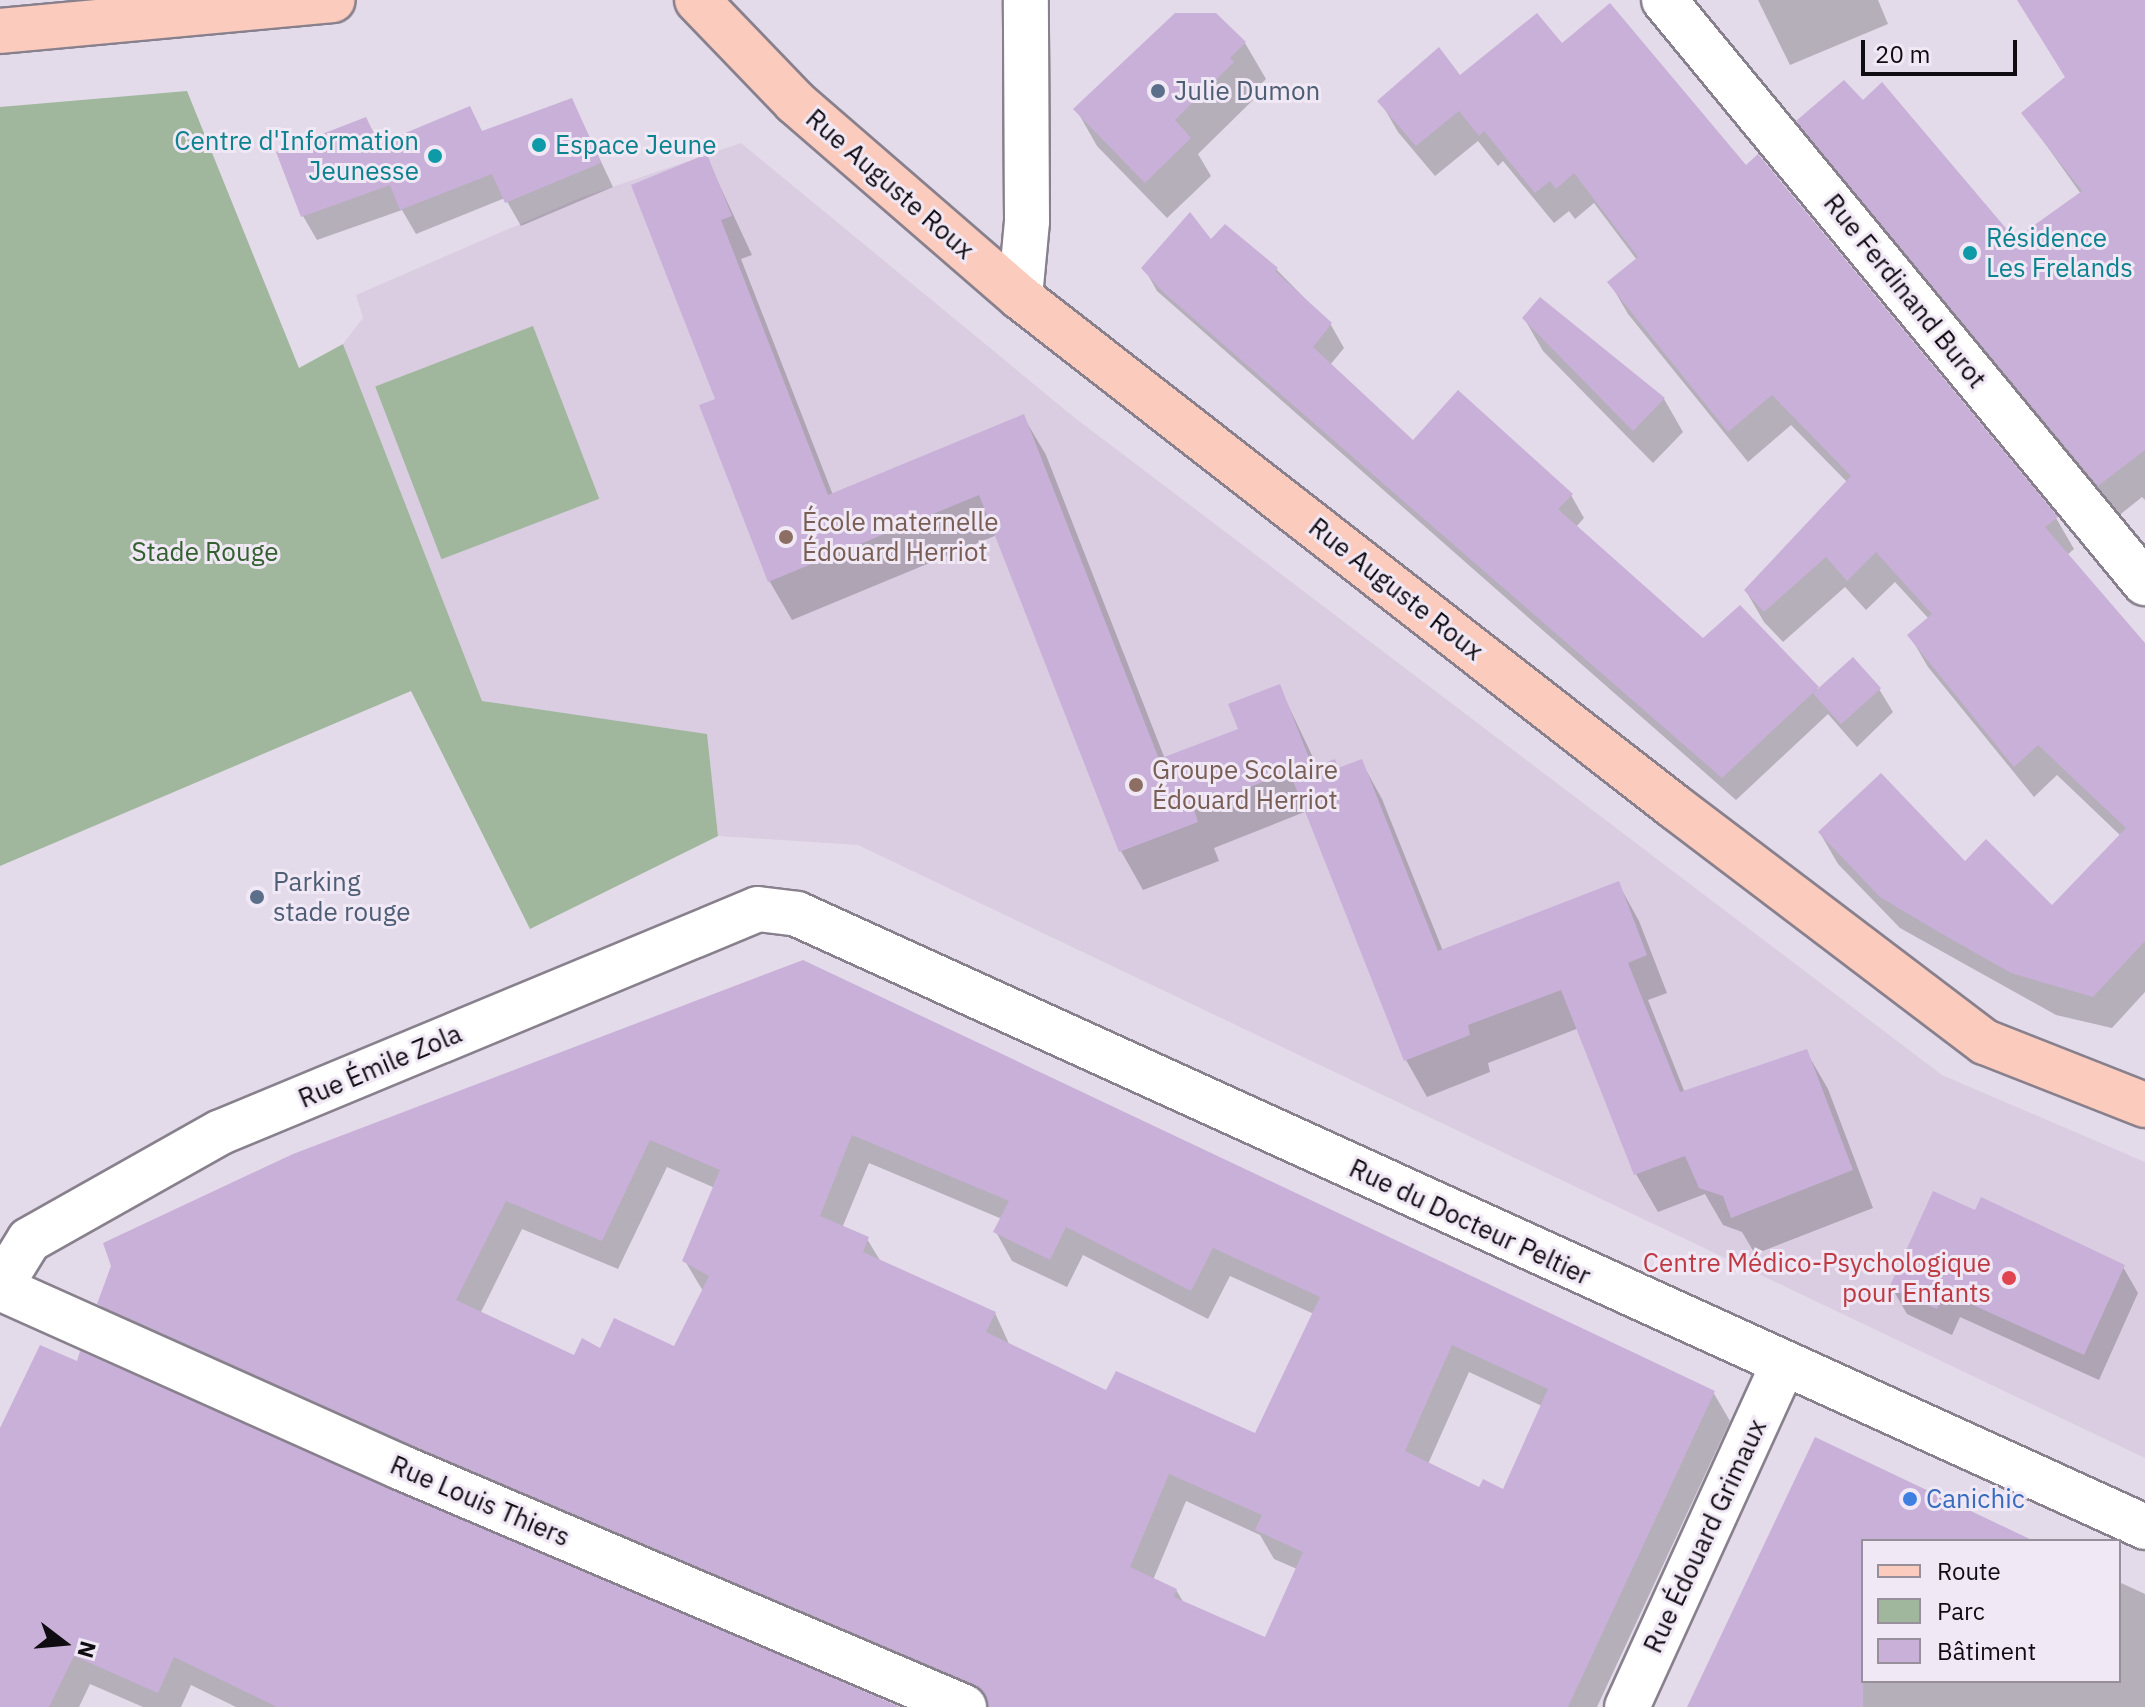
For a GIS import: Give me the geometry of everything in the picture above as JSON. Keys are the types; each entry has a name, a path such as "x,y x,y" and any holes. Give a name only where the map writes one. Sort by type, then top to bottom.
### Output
{"main road":[{"path":"0,31 333,0"},
{"name":"Rue Auguste Roux","path":"701,1 795,102 1020,297 1985,1042 2145,1105"}],"street":[{"path":"1020,297 1027,221 1026,0"},
{"name":"Rue Ferdinand Burot","path":"1664,0 2145,583"},
{"name":"Rue Émile Zola","path":"0,1288 29,1240 221,1132 758,909 797,914"},
{"name":"Rue du Docteur Peltier","path":"797,914 2145,1527"},
{"name":"Rue Louis Thiers","path":"0,1288 400,1467 964,1707"},
{"name":"Rue Édouard Grimaux","path":"1627,1707 1783,1365"}],"shaded area":[{"name":"Groupe Scolaire Édouard Herriot","path":"741,143 1075,418 1942,1075 2145,1162 2145,1458 858,845 718,836 706,734 482,701 343,344 363,318 356,295 580,198"}],"green space":[{"name":"Stade Rouge","path":"187,91 299,368 343,344 482,701 707,734 718,836 530,929 411,691 0,866 0,107"},
{"path":"533,326 599,499 442,559 375,387"}],"building":[{"path":"2017,0 2145,0 2145,450 2098,486 1796,121 1844,80 1863,100 1882,82 2015,239 2082,191 2021,113 2065,77"},
{"path":"1610,3 1746,165 1758,154 2058,517 2045,527 2145,643 2145,941 2093,997 2011,973 1880,897 1818,832 1881,773 1965,861 1986,839 2052,905 2126,828 2038,745 2014,767 1907,635 1932,614 1876,552 1847,581 1826,557 1764,612 1744,590 1851,476 1772,395 1728,432 1607,282 1638,257 1574,173 1556,189 1550,181 1535,193 1484,131 1479,136 1459,111 1416,146 1377,101 1439,47 1460,75 1537,13 1562,43"},
{"path":"1175,13 1216,13 1246,42 1230,58 1234,62 1175,120 1191,138 1145,183 1073,109"},
{"path":"572,98 601,163 505,203 492,174 400,210 390,185 301,217 276,152 366,117 379,144 470,106 482,131"},
{"path":"707,154 732,216 721,220 828,495 1024,414 1159,759 1238,729 1228,704 1280,684 1311,763 1194,809 1198,822 1119,852 979,495 768,582 699,405 715,399 631,185"},
{"path":"1190,212 1211,239 1225,224 1278,268 1275,271 1332,323 1313,347 1413,440 1458,390 1573,494 1558,509 1703,638 1740,605 1819,687 1722,778 1163,292 1141,268"},
{"path":"1540,297 1665,398 1633,431 1522,318"},
{"path":"1853,657 1881,688 1841,724 1813,693"},
{"path":"1335,759 1338,768 1362,759 1438,951 1619,881 1647,955 1628,963 1680,1092 1807,1049 1853,1170 1731,1218 1723,1196 1699,1188 1685,1156 1634,1175 1561,990 1468,1025 1470,1035 1404,1061 1291,776"},
{"path":"803,960 1715,1391 1568,1707 988,1707 984,1693 974,1684 410,1444 97,1304 111,1266 103,1243 293,1154","holes":["852,1135 1009,1201 993,1232 1050,1260 1066,1227 1191,1291 1213,1248 1320,1297 1255,1433 1116,1371 1106,1390 986,1332 996,1312 863,1252 869,1237 820,1216","650,1140 720,1170 682,1261 709,1276 674,1346 614,1318 600,1348 582,1338 574,1355 456,1300 506,1201 602,1241","1452,1345 1548,1389 1503,1489 1483,1479 1479,1487 1405,1451","1169,1474 1262,1515 1255,1530 1303,1552 1265,1637 1174,1597 1177,1589 1130,1567"]},
{"path":"1933,1191 1975,1210 1981,1197 2125,1265 2084,1355 1944,1292 1937,1309 1889,1288"},
{"path":"40,1345 77,1361 80,1351 900,1707 277,1707 174,1657 158,1693 74,1656 49,1707 0,1707 0,1428"},
{"path":"1815,1437 2030,1539 1861,1539 1863,1707 1687,1707"}],"place":[{"name":"Julie Dumon","path":"1158,91"},
{"name":"Espace Jeune","path":"539,145"},
{"name":"Centre d'Information Jeunesse","path":"435,156"},
{"name":"Résidence Les Frelands","path":"1970,253"},
{"name":"École maternelle Édouard Herriot","path":"786,537"},
{"name":"Groupe Scolaire Édouard Herriot","path":"1136,785"},
{"name":"Parking stade rouge","path":"257,897"},
{"name":"Centre Médico-Psychologique pour Enfants","path":"2009,1278"},
{"name":"Canichic","path":"1910,1499"}]}
